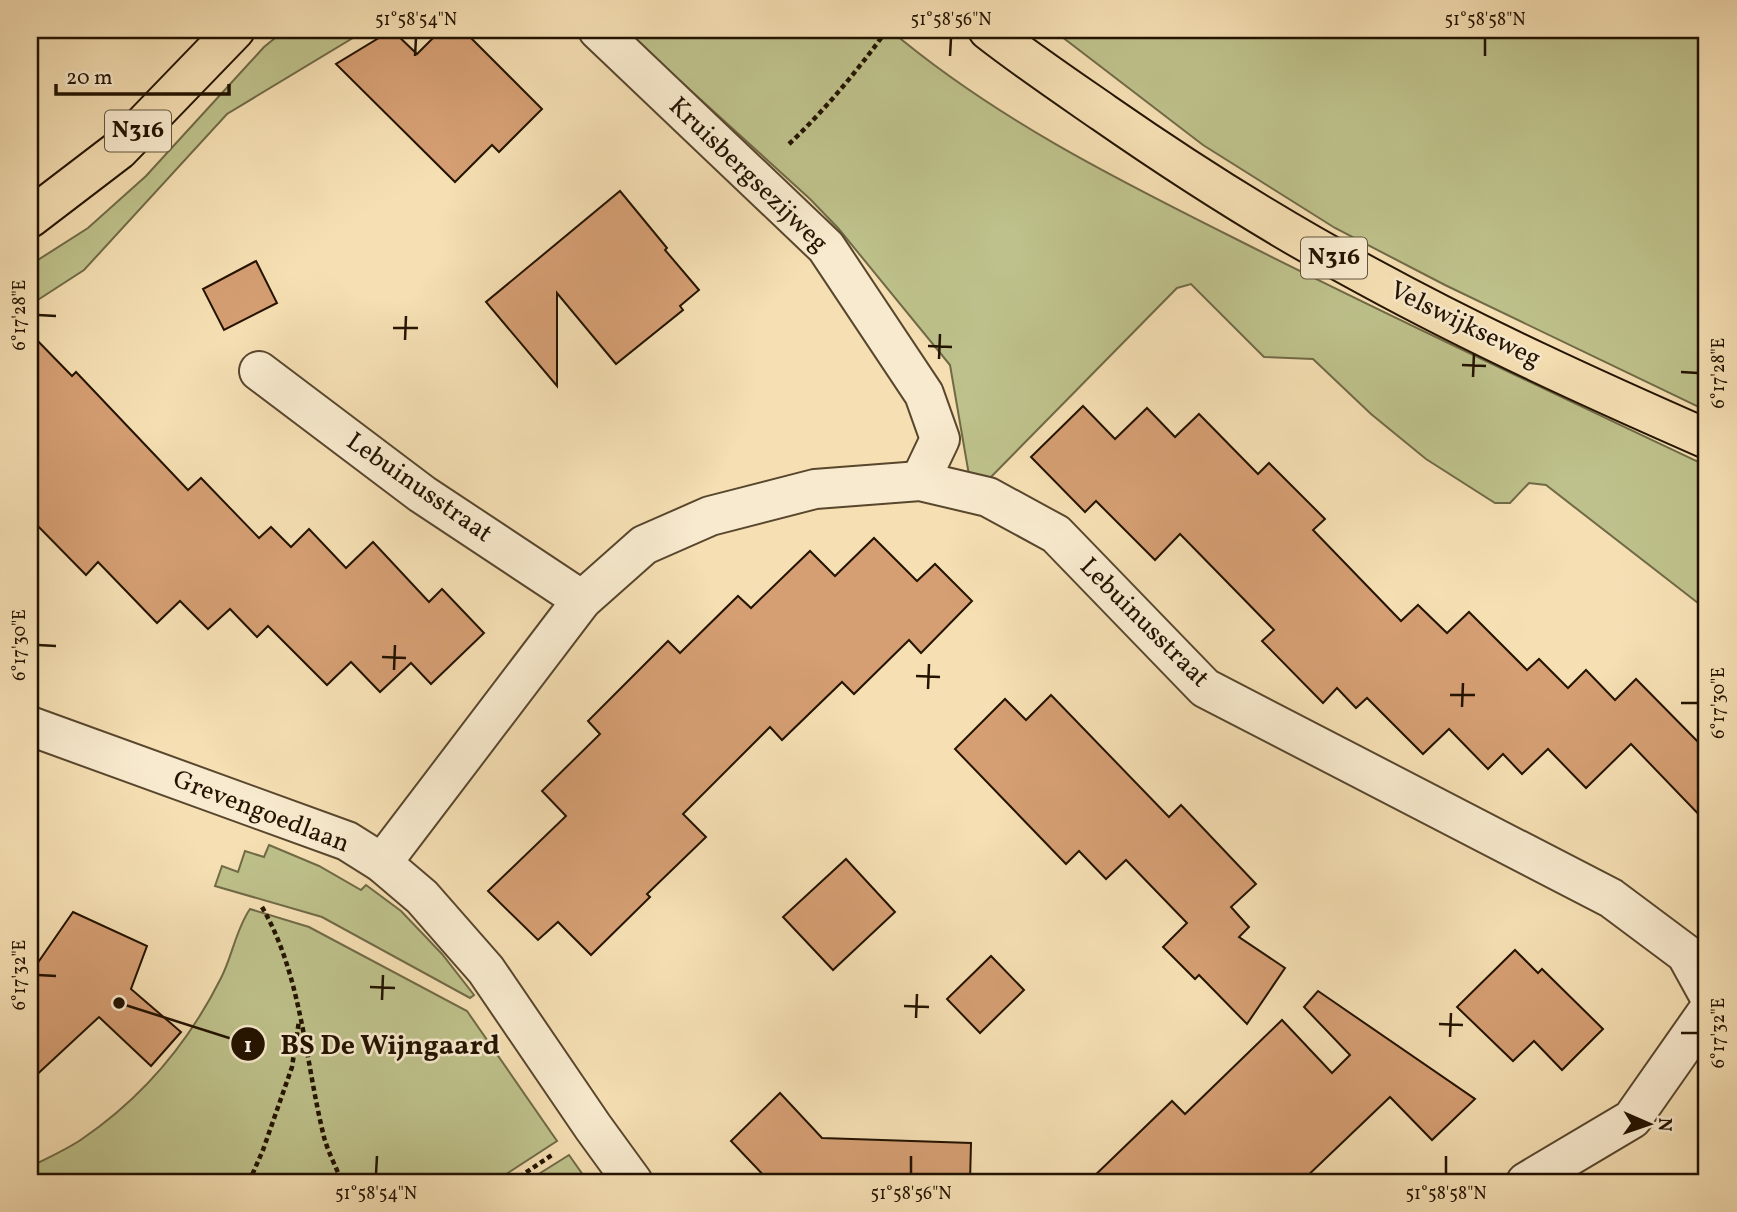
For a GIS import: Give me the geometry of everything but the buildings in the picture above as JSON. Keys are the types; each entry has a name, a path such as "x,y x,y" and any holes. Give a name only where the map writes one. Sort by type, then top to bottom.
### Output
{"main road":[{"name":"N316","path":"30,218 119,150 235,30"},
{"name":"Velswijkseweg","path":"988,30 1172,160 1369,278 1584,384 1707,439"}],"street":[{"name":"Kruisbergsezijweg","path":"598,30 826,247 924,394 940,439 920,481"},
{"name":"Lebuinusstraat","path":"259,371 422,494 582,600"},
{"name":"Lebuinusstraat","path":"382,863 582,600 644,545 710,516 815,489 920,481 988,497 1056,534 1205,688 1611,898 1686,954 1707,992"},
{"name":"Grevengoedlaan","path":"30,726 347,841 382,863 422,897 486,970 633,1182"},
{"path":"1526,1182 1632,1119 1707,1012"}],"path":[{"path":"752,178 820,115 860,68 887,30"},
{"path":"262,907 274,929 293,989 325,1139 342,1182"},
{"path":"248,1182 263,1150 292,1067 299,1017"}],"green space":[{"path":"285,30 366,30 227,114 84,270 30,305 30,265 88,228 146,176 264,47"},
{"path":"624,30 890,30 970,91 1100,169 1470,354 1707,466 1707,610 1546,485 1529,483 1510,503 1495,503 1426,459 1371,414 1313,359 1264,357 1191,284 1177,288 987,481 970,481 950,365 838,228 810,199"},
{"path":"1053,30 1707,30 1707,411 1445,285 1335,228 1203,145"},
{"path":"269,845 319,866 361,890 366,885 401,911 442,954 474,995 470,998 322,917 215,886 222,866 238,872 245,851 264,857"},
{"path":"250,909 309,927 467,1011 557,1141 494,1182 30,1182 30,1167 76,1143 104,1123 162,1068 208,1002 225,970 241,925"},
{"path":"569,1155 588,1182 526,1182"}],"place":[{"name":"BS De Wijngaard","path":"119,1003"}]}
